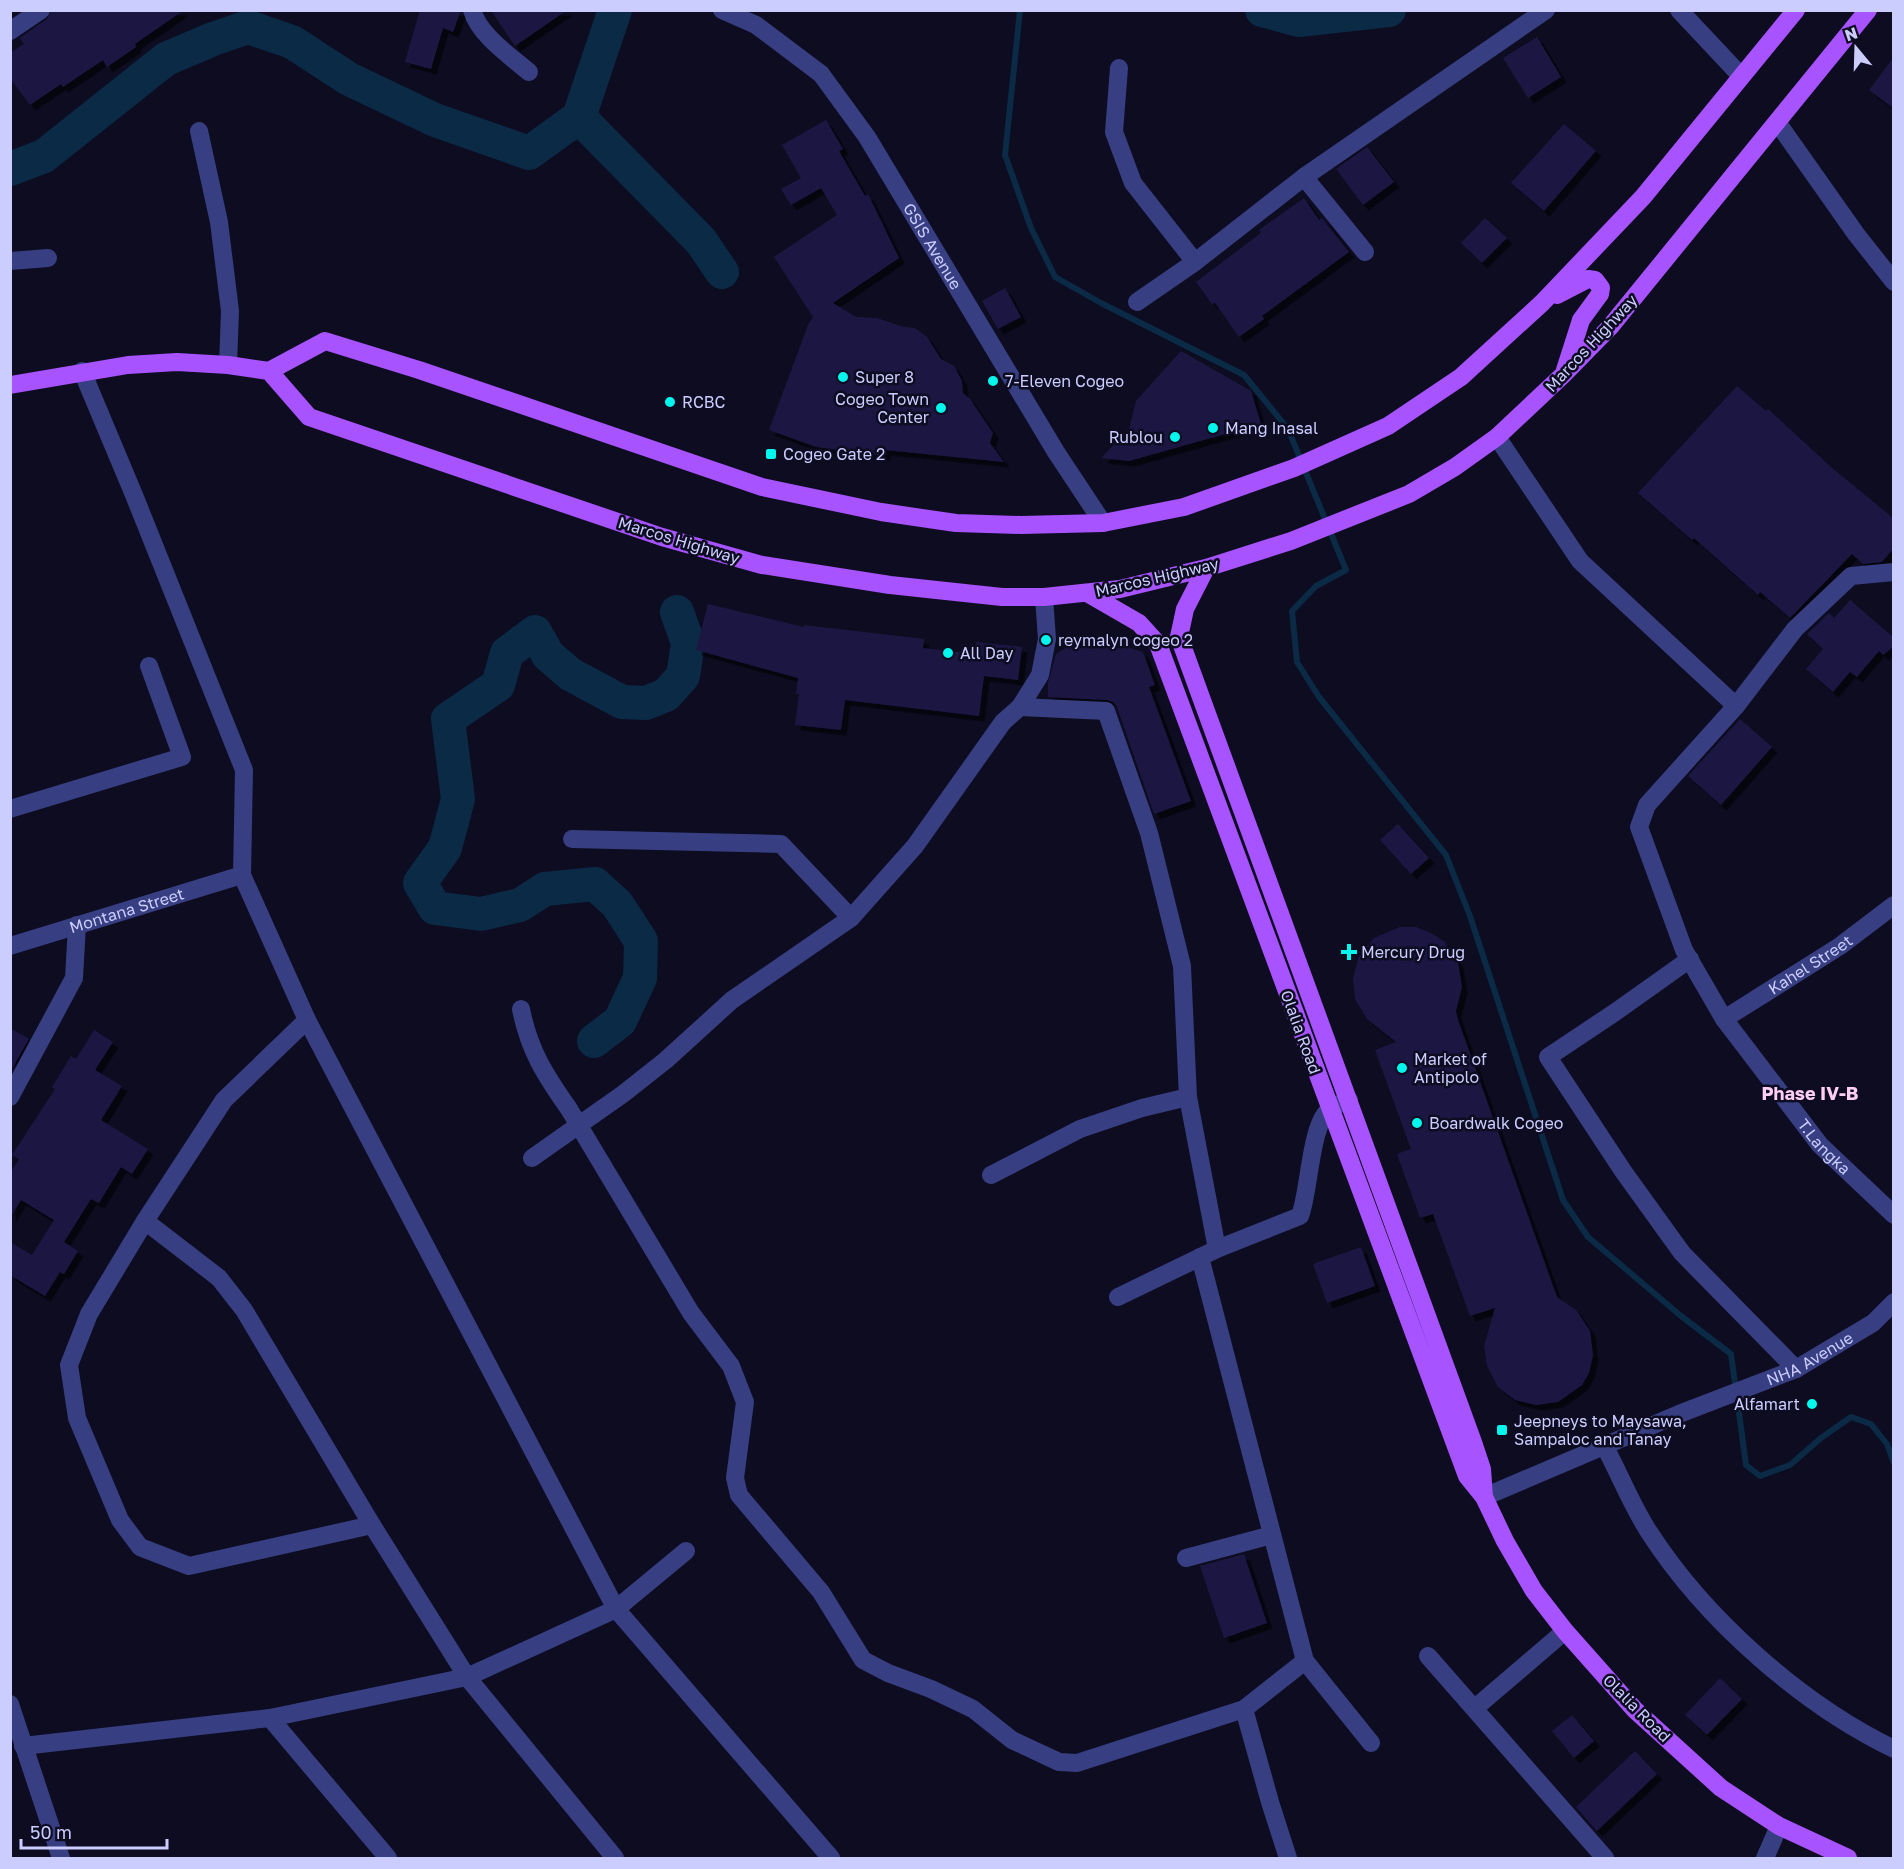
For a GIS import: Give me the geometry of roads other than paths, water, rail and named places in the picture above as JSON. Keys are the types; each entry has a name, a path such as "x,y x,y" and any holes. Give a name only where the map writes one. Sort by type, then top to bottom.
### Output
{"main road":[{"path":"10,385 128,365 177,363 228,365 269,371 325,341 419,369 762,487 881,512 956,523 1021,525 1103,523 1184,507 1294,468 1388,426 1461,377 1542,303 1643,197 1796,10"},
{"name":"Marcos Highway","path":"269,371 309,417 662,537 762,565 890,585 1002,597 1044,597 1120,589 1206,568 1291,541 1409,494 1455,467 1497,437 1610,327 1868,10"},
{"path":"1542,303 1588,279 1595,280 1601,288 1600,294 1581,320 1564,374"},
{"name":"Olalia Road","path":"1206,568 1185,609 1179,637 1473,1442 1482,1469 1484,1497"},
{"name":"Olalia Road","path":"1087,593 1139,623 1158,644 1467,1476 1484,1497 1534,1591 1565,1632 1635,1710 1721,1788 1779,1826 1848,1858"}],"street":[{"path":"10,31 41,10"},
{"path":"472,10 474,18 487,34 529,72"},
{"name":"GSIS Avenue","path":"722,10 756,25 821,74 867,137 1056,452 1103,523"},
{"path":"1137,302 1195,262 1304,177 1546,10"},
{"path":"1679,10 1742,76"},
{"path":"1119,68 1114,132 1133,183 1195,262"},
{"path":"1777,122 1893,282"},
{"path":"199,131 219,222 230,311 228,365"},
{"path":"1304,177 1365,252"},
{"path":"10,261 48,258"},
{"path":"82,371 244,770 242,875 307,1020 616,1609 831,1858"},
{"path":"1497,437 1580,561 1736,706"},
{"name":"T.Langka","path":"1893,572 1851,576 1795,628 1736,706 1647,805 1639,827 1687,954 1724,1019 1820,1145 1893,1215"},
{"path":"532,1158 579,1126 666,1060 732,1000 851,918 915,846 1004,722 1020,707 1040,675 1047,639 1044,597"},
{"path":"10,808 182,756 149,666"},
{"path":"1020,707 1106,711 1149,832 1182,966 1188,1097 1217,1249"},
{"path":"572,839 780,844 851,918"},
{"name":"Montana Street","path":"10,946 242,875"},
{"name":"Kahel Street","path":"1724,1019 1840,946 1893,905"},
{"path":"10,1097 74,978 77,925"},
{"path":"1687,954 1614,1013 1548,1057 1623,1171 1682,1253 1796,1369"},
{"path":"521,1009 525,1030 534,1053 550,1082 579,1126 691,1313 731,1366 745,1402 735,1478 739,1495 821,1592 863,1660 973,1709 1012,1740 1059,1762 1077,1763 1244,1709 1305,1661"},
{"path":"307,1020 224,1100 145,1221 89,1314 69,1365 77,1418 120,1520 140,1547 189,1566 372,1525"},
{"path":"991,1175 1080,1129 1142,1108 1188,1097"},
{"path":"1118,1297 1217,1249 1300,1216 1306,1202 1315,1134 1329,1108 1349,1101"},
{"path":"145,1221 219,1278 244,1310 372,1525 467,1677 615,1858"},
{"path":"1200,1257 1305,1661 1371,1743"},
{"name":"NHA Avenue","path":"1484,1497 1679,1414 1796,1369 1873,1323 1893,1302"},
{"path":"1605,1447 1649,1532 1705,1606 1789,1683 1840,1718 1891,1744"},
{"path":"1186,1558 1272,1535"},
{"path":"23,1746 270,1718 467,1677 616,1609 686,1551"},
{"path":"1475,1708 1565,1632"},
{"path":"1428,1656 1605,1858"},
{"path":"10,1704 61,1858"},
{"path":"1244,1709 1288,1858"},
{"path":"270,1718 388,1858"},
{"path":"1765,1858 1779,1826"}],"waterway":[{"path":"246,10 248,27"},
{"path":"10,169 44,156 166,59 248,27 292,42 349,79 435,120 529,153 579,117 615,10"},
{"path":"1020,10 1005,155 1031,228 1055,277 1101,303 1244,375 1288,429 1346,570 1316,586 1292,611 1297,662 1319,697 1446,855 1470,916 1563,1200 1588,1237 1681,1316 1731,1354 1746,1465 1760,1476 1790,1465 1821,1438 1851,1417 1871,1424 1887,1444 1894,1463"},
{"path":"1262,10 1299,20 1389,10"},
{"path":"579,117 701,241 722,272"},
{"path":"594,1041 620,1021 640,978 641,941 617,904 595,884 545,889 520,905 481,914 435,908 420,883 445,848 458,799 448,719 498,685 507,653 535,632 548,655 570,674 622,702 646,703 666,695 683,676 688,643 677,612"}],"place":[{"name":"Super 8","path":"843,377"},
{"name":"7-Eleven Cogeo","path":"993,381"},
{"name":"RCBC","path":"670,402"},
{"name":"Cogeo Town Center","path":"941,408"},
{"name":"Mang Inasal","path":"1213,428"},
{"name":"Rublou","path":"1175,437"},
{"name":"Cogeo Gate 2","path":"771,454"},
{"name":"reymalyn cogeo 2","path":"1046,640"},
{"name":"All Day","path":"948,653"},
{"name":"Mercury Drug","path":"1349,952"},
{"name":"Market of Antipolo","path":"1402,1068"},
{"name":"Boardwalk Cogeo","path":"1417,1123"},
{"name":"Alfamart","path":"1812,1404"},
{"name":"Jeepneys to Maysawa, Sampaloc and Tanay","path":"1502,1430"}],"district":[{"name":"Phase IV-B","path":"1810,1093"}]}
